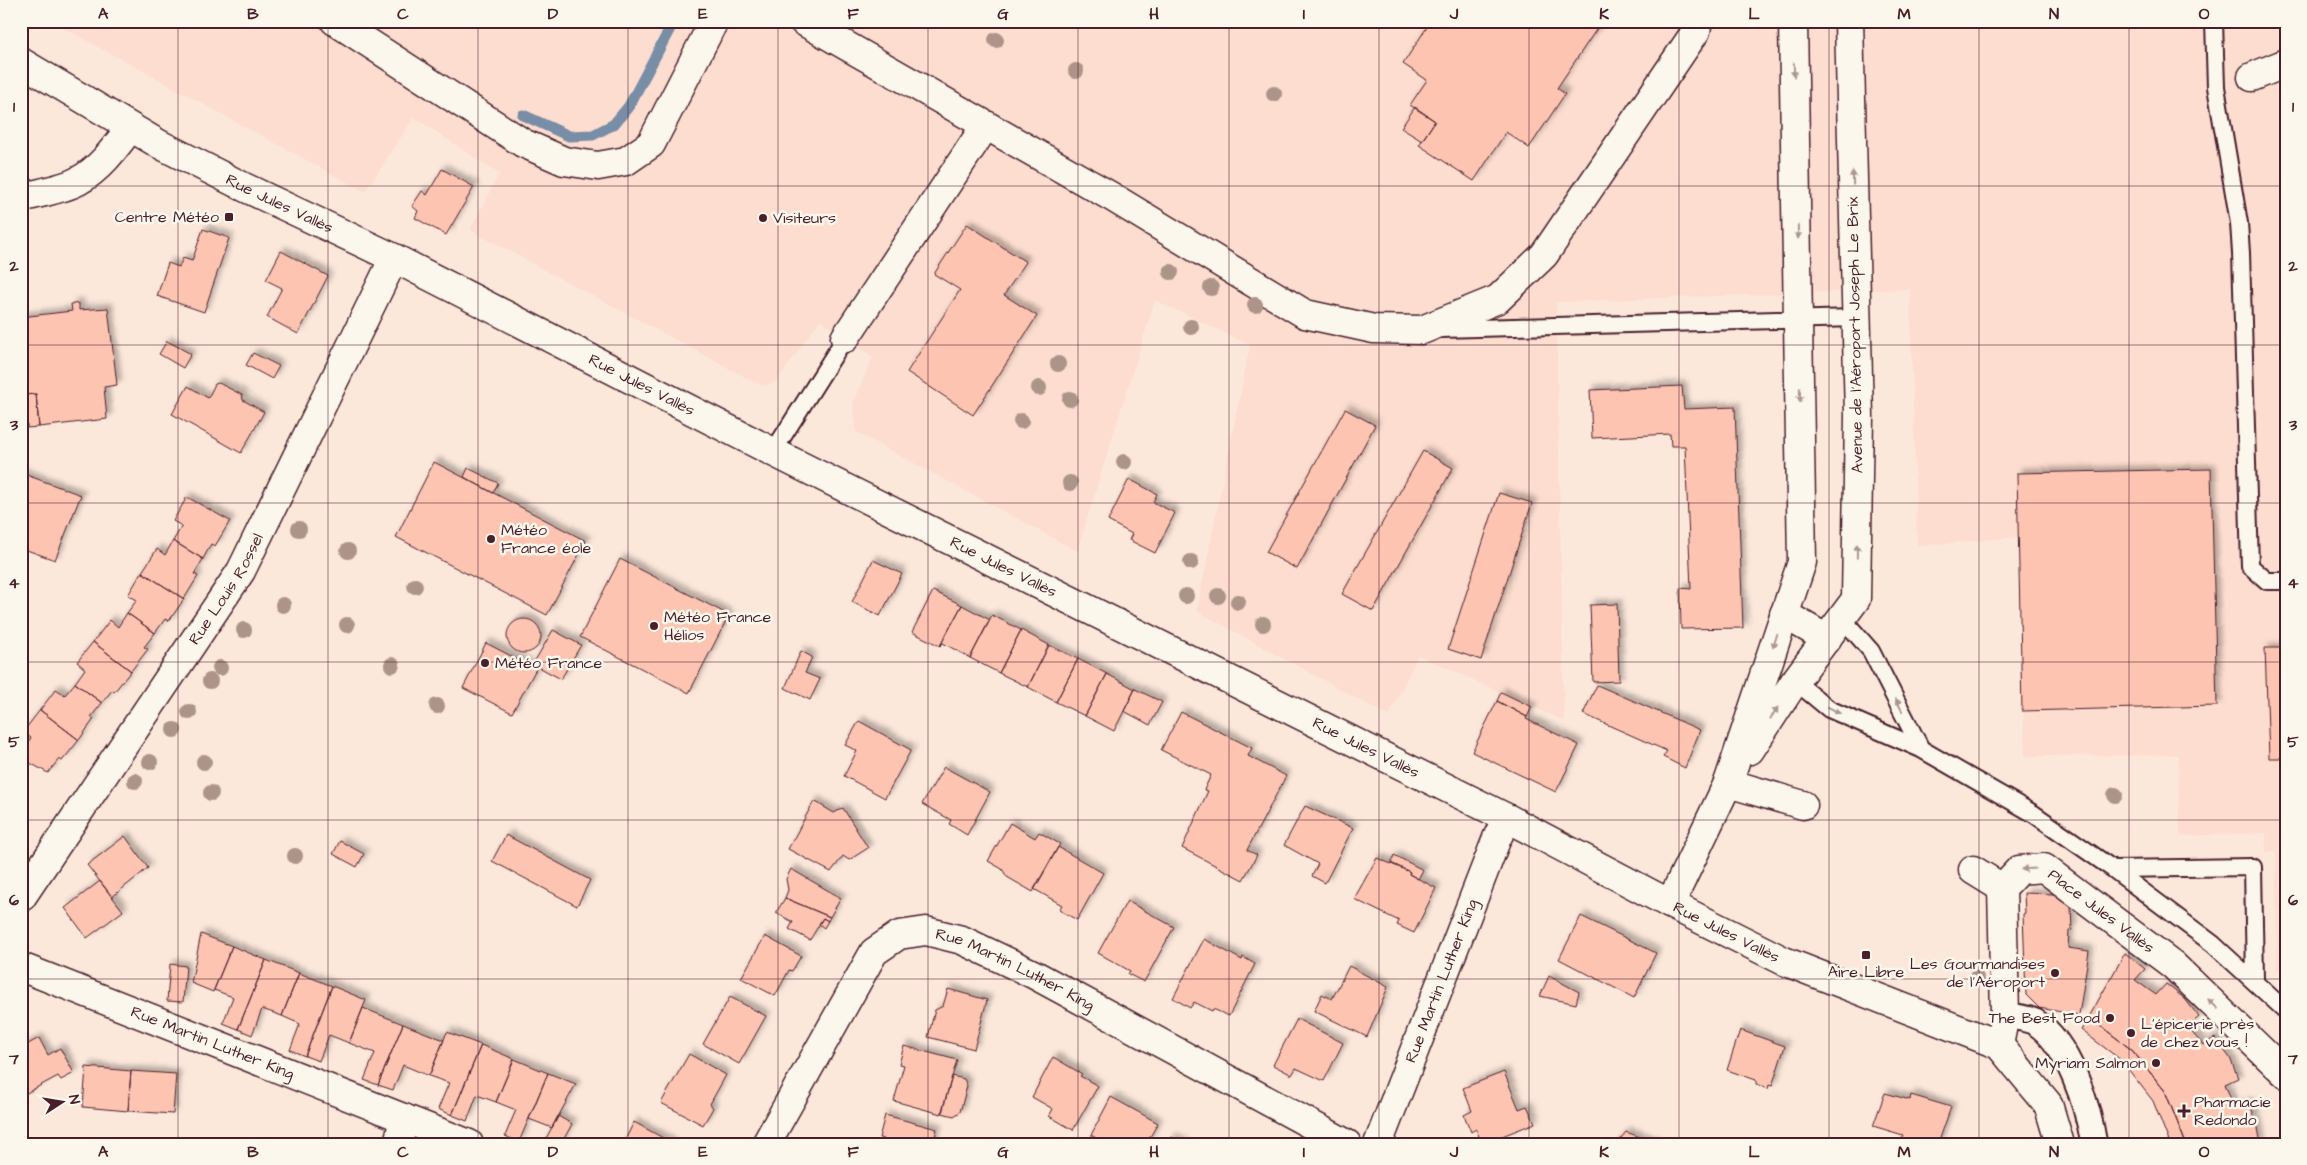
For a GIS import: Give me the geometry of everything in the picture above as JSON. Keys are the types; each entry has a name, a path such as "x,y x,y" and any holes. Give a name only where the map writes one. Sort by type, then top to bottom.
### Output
{"street":[{"path":"335,21 523,143 564,161 598,166 626,161 651,144 714,21"},
{"path":"803,21 1112,197 1305,314 1374,329 1422,330 1498,299 1544,255 1696,31 1698,21"},
{"name":"Avenue de l'Aéroport Joseph Le Brix","path":"1670,904 1728,783 1802,562 1793,21"},
{"name":"Avenue de l'Aéroport Joseph Le Brix","path":"1728,783 1795,681 1856,600 1858,416 1850,21"},
{"name":"Rue Jules Vallès","path":"21,62 130,128 246,188 394,258 773,452 1508,818 1670,904 1784,961 1999,1045"},
{"path":"2252,77 2286,63"},
{"path":"845,338 986,125"},
{"path":"21,198 77,182 114,150 130,128"},
{"name":"Rue Louis Rossel","path":"21,898 241,571 394,258"},
{"path":"1784,614 1835,628"},
{"path":"1728,783 1804,804"},
{"name":"Rue Martin Luther King","path":"1378,1144 1494,846 1508,818"},
{"name":"Place Jules Vallès","path":"2002,888 2019,870 2044,868 2173,965 2286,1074"},
{"path":"1974,870 2002,888 2005,1015 1999,1045 2048,1104 2060,1144"},
{"name":"Rue Martin Luther King","path":"766,1144 874,952 899,935 926,931 962,940 1035,975 1347,1144"},
{"name":"Rue Martin Luther King","path":"21,967 469,1144"},
{"path":"2005,1015 2034,1022 2054,1040 2067,1061 2090,1117 2094,1144"},
{"path":"398,1144 404,1118"}],"lane":[{"path":"2214,21 2216,87 2239,223 2241,253 2250,566 2267,581 2286,581"},
{"path":"1422,330 1856,318"},
{"path":"773,452 845,338"},
{"path":"1835,628 1871,651 1921,749"},
{"path":"1795,681 1828,709 1921,749 2034,814 2113,869 2213,944 2286,1010"},
{"path":"2113,869 2253,867 2255,980"}],"shaded area":[{"path":"51,21 2286,21 2286,976 2277,968 2276,852 2266,852 2266,833 2180,836 2178,755 2025,756 2018,537 1917,546 1910,289 1556,302 1564,721 1418,655 1389,716 1197,611 1250,345 1155,300 1077,551 856,432 853,402 873,357 820,320 776,382 762,386 470,230 499,174 414,117 365,192"}],"building":[{"path":"1431,21 1602,21 1557,88 1565,94 1529,148 1506,132 1474,181 1419,145 1435,121 1410,105 1427,80 1403,64"},
{"path":"1415,107 1435,121 1422,141 1401,128"},
{"path":"442,169 474,187 446,235 415,218 418,211 412,206 422,191 427,195"},
{"path":"967,224 1026,262 1004,295 1037,316 973,415 907,372 960,290 934,274"},
{"path":"203,229 229,238 204,312 157,296 168,263 179,267 183,258 192,261"},
{"path":"281,251 328,276 298,334 267,317 282,288 266,280"},
{"path":"79,303 79,310 108,308 117,385 104,387 107,419 39,427 36,394 23,395 27,426 21,426 21,317 72,311 71,304"},
{"path":"167,341 191,354 183,368 159,354"},
{"path":"253,353 279,366 272,379 246,365"},
{"path":"219,383 242,395 243,400 264,412 241,453 172,414 188,386 208,398 215,384"},
{"path":"1682,386 1684,409 1735,407 1743,628 1681,629 1680,588 1691,589 1685,446 1671,446 1670,434 1592,438 1590,390"},
{"path":"36,394 39,427 27,428 23,395"},
{"path":"1345,409 1375,425 1297,569 1266,552"},
{"path":"1423,451 1453,468 1373,611 1342,594"},
{"name":"Météo France éole","path":"434,462 586,541 547,615 396,537"},
{"path":"468,468 498,483 493,493 464,477"},
{"path":"2211,469 2217,706 2022,711 2017,473"},
{"path":"21,473 81,495 55,560 21,548"},
{"path":"1129,479 1157,494 1153,502 1175,513 1155,553 1129,540 1132,534 1108,521"},
{"path":"1499,493 1532,503 1481,660 1448,649"},
{"path":"187,497 230,521 215,546 211,544 203,559 173,541 182,526 173,521"},
{"path":"173,541 203,559 194,574 198,576 184,599 142,572 157,549 165,555"},
{"name":"Météo France Hélios","path":"620,559 729,615 689,693 580,637"},
{"path":"873,560 902,574 880,616 852,602"},
{"path":"142,572 184,599 169,621 165,619 155,633 127,613 137,600 128,595"},
{"path":"933,591 962,605 940,646 912,632"},
{"path":"1617,604 1619,681 1593,682 1590,605"},
{"path":"962,605 990,620 970,658 943,643 940,646"},
{"path":"127,613 155,633 144,647 148,649 131,671 93,642 110,620 118,627"},
{"path":"992,615 1021,630 999,673 970,658"},
{"path":"524,619 536,624 541,636 536,648 524,653 512,648 507,636 512,624"},
{"path":"553,630 581,645 561,679 533,664"},
{"path":"1021,630 1049,645 1028,687 999,673"},
{"path":"93,642 131,671 114,692 112,690 102,703 75,683 85,669 77,662"},
{"path":"486,643 536,669 512,713 463,688"},
{"path":"1049,645 1078,659 1056,702 1028,687"},
{"path":"2265,648 2286,648 2286,758 2269,758"},
{"path":"801,651 812,657 805,673 820,679 810,700 785,688"},
{"path":"1078,659 1107,674 1085,716 1056,702"},
{"path":"1107,674 1135,689 1114,731 1085,716"},
{"path":"75,683 102,703 91,717 94,719 79,740 40,710 56,689 65,695"},
{"path":"1597,685 1700,730 1685,768 1663,757 1667,751 1583,714"},
{"path":"1135,689 1162,702 1150,725 1124,711"},
{"path":"1501,692 1532,707 1527,717 1497,701"},
{"path":"1497,701 1527,717 1526,719 1579,745 1556,792 1472,752"},
{"path":"40,710 79,740 62,761 59,759 48,773 21,758 21,750 31,738 23,732"},
{"path":"1181,712 1252,748 1248,756 1286,776 1247,850 1257,855 1243,880 1182,848 1208,791 1204,790 1211,775 1161,750"},
{"path":"859,721 911,750 885,798 844,776 857,751 845,745"},
{"path":"944,767 990,792 967,835 949,824 951,820 922,804"},
{"path":"814,801 834,813 843,808 868,848 849,860 843,856 831,872 788,849"},
{"path":"1305,806 1353,828 1325,883 1312,876 1318,864 1284,845"},
{"path":"1010,823 1035,838 1039,832 1060,844 1033,892 1007,877 1002,869 988,861"},
{"path":"506,835 590,880 577,906 492,861"},
{"path":"125,836 148,868 112,897 87,865"},
{"path":"340,841 364,854 357,867 333,854"},
{"path":"1058,847 1103,873 1077,920 1059,910 1062,905 1034,889"},
{"path":"1394,855 1423,870 1418,879 1409,874 1410,872 1391,863"},
{"path":"1377,858 1410,872 1409,874 1436,888 1414,933 1397,925 1399,921 1354,899"},
{"path":"791,869 841,898 830,917 785,898 788,890 786,879"},
{"path":"100,881 123,911 87,938 65,908"},
{"name":"Les Gourmandises de l'Aéroport","path":"2024,893 2054,894 2071,907 2072,930 2069,931 2068,948 2089,951 2079,1015 2039,1008 2026,995"},
{"path":"785,898 830,917 828,921 823,918 810,940 789,929 793,922 776,913"},
{"path":"1127,901 1174,927 1144,982 1128,974 1130,971 1098,953"},
{"path":"1581,916 1656,953 1634,998 1559,959"},
{"path":"823,918 828,921 824,928 819,924"},
{"path":"201,934 232,946 213,992 191,983"},
{"path":"765,936 801,956 792,971 789,970 775,996 741,978"},
{"path":"1204,939 1242,960 1243,957 1255,964 1229,1016 1213,1009 1212,1011 1194,1002 1190,1008 1173,998"},
{"path":"232,946 266,960 238,1029 223,1023 233,997 214,990"},
{"path":"2125,953 2145,969 2135,980 2156,995 2166,984 2185,999 2199,1017 2187,1027 2203,1045 2215,1038 2230,1058 2238,1078 2225,1084 2234,1107 2249,1102 2257,1123 2261,1144 2186,1144 2165,1091 2132,1050 2089,1017"},
{"path":"266,960 299,973 282,1016 262,1009 252,1035 238,1029"},
{"path":"170,964 186,966 183,1002 167,1001"},
{"path":"1349,966 1388,987 1367,1037 1314,1011 1322,994 1332,999"},
{"path":"299,973 332,986 305,1056 290,1050 300,1024 282,1016"},
{"path":"1549,976 1579,992 1576,1004 1540,996"},
{"path":"332,986 366,1000 349,1043 329,1035 319,1061 305,1056"},
{"path":"948,989 987,1000 974,1049 928,1037 935,1010 943,1006"},
{"path":"730,997 766,1016 739,1064 703,1044"},
{"path":"363,1008 403,1024 378,1085 364,1080 375,1053 349,1043"},
{"path":"2089,1017 2132,1050 2165,1091 2186,1144 2170,1144 2153,1101 2121,1060 2081,1030"},
{"path":"1297,1019 1343,1043 1324,1081 1296,1068 1292,1075 1273,1065"},
{"path":"403,1024 444,1040 429,1076 403,1065 393,1090 378,1085"},
{"path":"1740,1030 1785,1046 1772,1086 1769,1085 1768,1089 1756,1084 1756,1080 1727,1070"},
{"path":"447,1032 481,1045 452,1115 438,1109 449,1083 429,1076"},
{"path":"39,1038 48,1055 60,1048 74,1073 61,1080 58,1076 21,1096 21,1048"},
{"path":"481,1045 514,1059 496,1102 477,1095 467,1121 452,1115"},
{"path":"904,1046 957,1060 941,1114 894,1101 904,1065 899,1064"},
{"path":"689,1054 726,1075 710,1104 713,1108 703,1125 661,1103"},
{"path":"1053,1057 1098,1086 1073,1130 1049,1116 1053,1109 1032,1097"},
{"path":"514,1059 548,1073 519,1142 505,1136 516,1110 496,1102"},
{"path":"86,1067 131,1071 128,1111 83,1107"},
{"path":"131,1071 176,1074 173,1114 128,1111"},
{"path":"1504,1072 1519,1109 1527,1106 1535,1123 1482,1144 1476,1129 1471,1132 1464,1115 1472,1111 1463,1088"},
{"path":"548,1073 576,1084 552,1128 529,1119"},
{"path":"952,1076 964,1079 967,1086 960,1112 954,1116 942,1113"},
{"path":"1885,1093 1910,1100 1911,1095 1951,1107 1938,1144 1910,1144 1901,1141 1903,1135 1873,1126"},
{"path":"1111,1097 1158,1123 1146,1144 1106,1144 1091,1135"},
{"path":"885,1115 937,1129 933,1144 883,1144 884,1139 879,1138"},
{"path":"558,1116 572,1124 561,1144 543,1144"},
{"path":"634,1122 674,1144 623,1144"},
{"path":"1626,1132 1660,1144 1616,1144"},
{"path":"1172,1137 1184,1144 1169,1144"}],"waterway":[{"path":"523,115 569,136 593,135 614,124 629,106 674,21"}],"place":[{"name":"Centre Météo","path":"229,217"},
{"name":"Visiteurs","path":"763,218"},
{"name":"Météo France éole","path":"491,539"},
{"name":"Météo France Hélios","path":"654,626"},
{"name":"Météo France","path":"485,663"},
{"name":"Aire Libre","path":"1866,955"},
{"name":"Les Gourmandises de l'Aéroport","path":"2055,973"},
{"name":"The Best Food","path":"2110,1018"},
{"name":"L'épicerie près de chez vous !","path":"2131,1033"},
{"name":"Myriam Salmon","path":"2156,1063"},
{"name":"Pharmacie Redondo","path":"2184,1111"}]}
